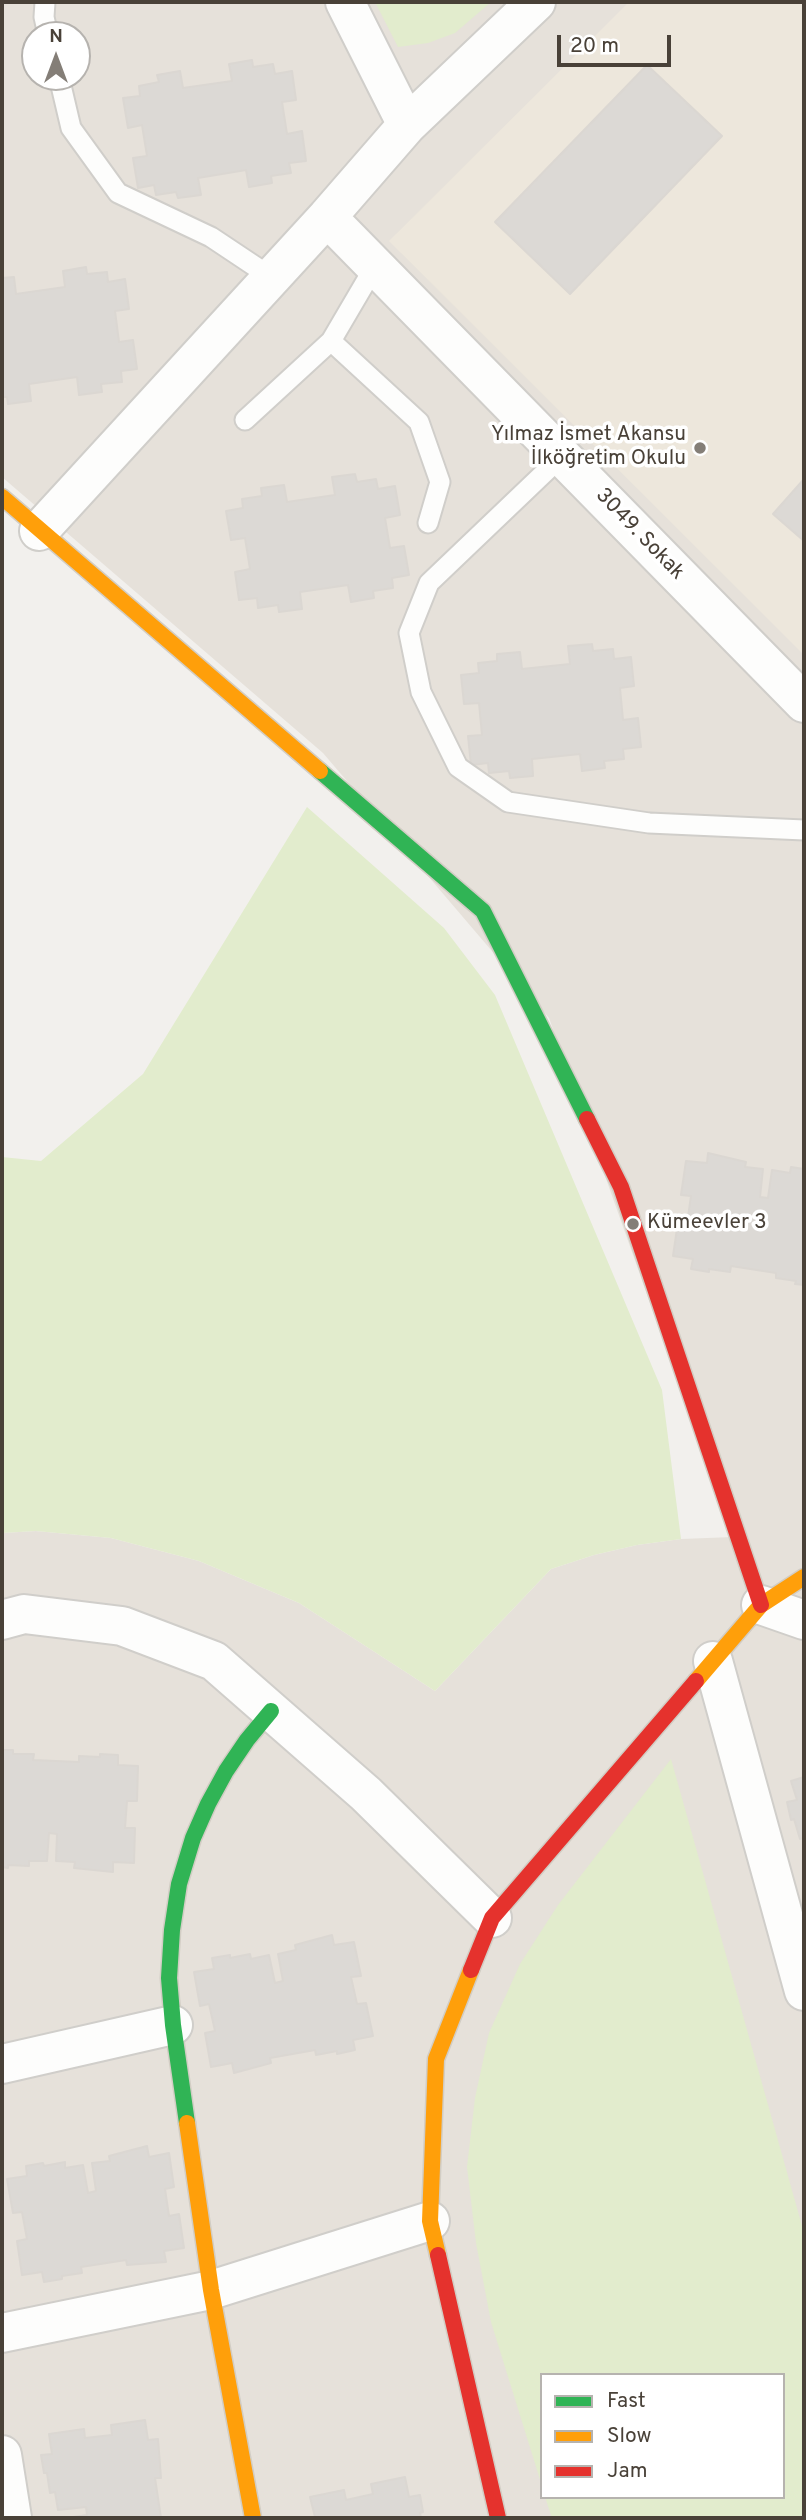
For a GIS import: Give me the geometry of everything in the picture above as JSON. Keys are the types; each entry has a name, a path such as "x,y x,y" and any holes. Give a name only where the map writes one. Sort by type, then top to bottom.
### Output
{"street":[{"path":"345,2 407,125"},
{"path":"40,531 327,217 407,125 536,2"},
{"name":"3049. Sokak","path":"327,217 804,704"},
{"path":"2,497 483,911 621,1187 761,1605"},
{"path":"498,2518 430,2221 436,2059 492,1918 761,1605 804,1577"},
{"path":"761,1605 804,1620"},
{"path":"2,1620 24,1614 121,1626 214,1661 366,1794 492,1918"},
{"path":"713,1661 804,1991"},
{"path":"253,2518 211,2290 173,2025 169,1978 172,1930 180,1884 193,1838 226,1771 271,1711"},
{"path":"2,2064 173,2025"},
{"path":"2,2333 211,2290 430,2221"},
{"path":"2,2455 12,2518"}],"lane":[{"path":"45,2 45,21"},
{"path":"62,91 71,128 118,193 211,237 271,277"},
{"path":"245,420 331,341 375,266"},
{"path":"331,341 419,422 440,482 429,523"},
{"path":"562,456 429,583 409,633 421,692 458,767 508,802 649,823 804,830"}],"shaded area":[{"path":"2,2 804,2 804,2518 2,2518 2,1533 36,1531 111,1538 199,1561 299,1603 435,1691 551,1569 637,1545 681,1539 733,1537 549,1018 323,753 2,477"},
{"name":"Yılmaz İsmet Akansu İlköğretim Okulu","path":"629,2 804,2 804,655 389,241"}],"green space":[{"path":"375,2 491,2 455,33 428,43 398,47"},
{"path":"307,807 444,928 495,995 662,1390 681,1539 637,1545 551,1569 435,1691 299,1603 199,1561 111,1538 36,1531 2,1533 2,1157 41,1161 143,1074"},
{"path":"671,1759 804,2233 804,2518 552,2518 546,2499 785,2499 785,2373 540,2373 540,2480 491,2322 476,2243 467,2167 475,2098 489,2033 520,1964 558,1905"}],"building":[{"path":"252,60 253,67 273,64 275,74 292,71 296,100 282,102 287,134 302,131 306,161 289,163 291,173 271,176 272,183 249,187 246,170 198,178 201,195 178,198 176,192 156,195 154,185 138,188 133,158 147,156 142,125 128,128 123,98 140,96 139,86 159,82 157,75 180,71 183,88 232,81 229,64"},
{"path":"647,65 722,136 570,294 495,222"},
{"path":"86,267 87,274 107,272 108,282 125,279 129,309 115,311 119,342 133,340 137,369 121,371 122,382 101,384 102,392 79,395 77,377 29,384 31,401 8,404 7,397 2,397 2,278 14,277 16,294 65,287 63,271"},
{"path":"355,474 357,482 376,479 378,489 395,486 400,515 385,518 390,548 404,546 409,575 392,578 393,588 373,591 374,598 351,602 348,585 300,592 302,609 279,612 278,605 258,608 257,598 239,600 235,572 250,569 245,538 231,540 226,511 243,508 242,499 262,496 261,488 284,485 287,502 335,495 332,477"},
{"path":"804,479 804,541 773,514"},
{"path":"592,644 593,651 613,649 614,659 631,657 634,686 620,688 623,720 638,718 641,747 623,749 624,759 604,761 605,768 582,771 580,754 532,759 533,776 510,778 509,771 489,773 488,763 471,765 468,736 482,735 479,703 464,704 461,675 479,673 478,663 497,661 497,654 520,652 522,669 570,664 568,646"},
{"path":"708,1153 746,1162 745,1167 763,1169 760,1197 768,1198 772,1170 790,1173 791,1167 804,1169 804,1285 776,1278 776,1273 731,1266 730,1272 691,1269 693,1259 673,1256 678,1222 687,1224 691,1196 681,1195 686,1161 707,1163"},
{"path":"2,1750 13,1750 13,1754 34,1754 33,1760 79,1762 79,1756 118,1755 118,1765 138,1766 137,1801 127,1801 125,1828 135,1828 134,1863 113,1862 113,1872 74,1868 75,1862 56,1861 57,1834 49,1833 47,1861 29,1861 29,1866 2,1867"},
{"path":"804,1777 804,1838 800,1839 794,1819 791,1820 787,1802 797,1800 791,1781"},
{"path":"332,1935 334,1945 354,1942 361,1976 351,1977 357,2004 366,2003 373,2036 353,2040 355,2050 337,2054 337,2051 316,2055 315,2050 270,2058 271,2063 234,2073 232,2063 211,2067 205,2033 215,2031 209,2004 200,2006 194,1972 214,1969 212,1958 250,1954 251,1959 269,1955 275,1983 283,1981 278,1954 296,1950 295,1945"},
{"path":"147,2146 149,2157 169,2153 174,2187 165,2189 169,2216 179,2214 184,2248 164,2251 166,2262 127,2265 126,2260 81,2267 82,2273 44,2282 42,2272 22,2275 17,2241 27,2239 22,2212 13,2213 7,2179 27,2176 26,2166 65,2162 65,2168 83,2165 88,2193 96,2191 92,2163 110,2161 109,2156"},
{"path":"145,2420 148,2440 158,2439 161,2478 155,2478 161,2518 66,2518 87,2515 86,2507 58,2510 55,2492 50,2493 41,2455 52,2454 49,2434 84,2429 85,2438 112,2435 111,2425"},
{"path":"405,2477 409,2497 420,2495 423,2512 420,2513 421,2518 310,2518 315,2517 310,2497 344,2490 346,2500 373,2494 371,2484"}],"traffic: fast":[{"path":"320,771 483,911 587,1119"},
{"path":"187,2123 169,1978 179,1884 193,1838 208,1804 226,1771 271,1711"}],"traffic: slow":[{"path":"2,497 320,771"},
{"path":"696,1681 761,1605 804,1577"},
{"path":"438,2255 430,2221 436,2059 471,1970"},
{"path":"187,2123 211,2290 253,2518"}],"traffic: jam":[{"path":"587,1119 621,1187 761,1605"},
{"path":"471,1970 492,1918 696,1681"},
{"path":"438,2255 498,2518"}],"place":[{"name":"Yılmaz İsmet Akansu İlköğretim Okulu","path":"700,448"},
{"name":"Kümeevler 3","path":"633,1224"}]}
